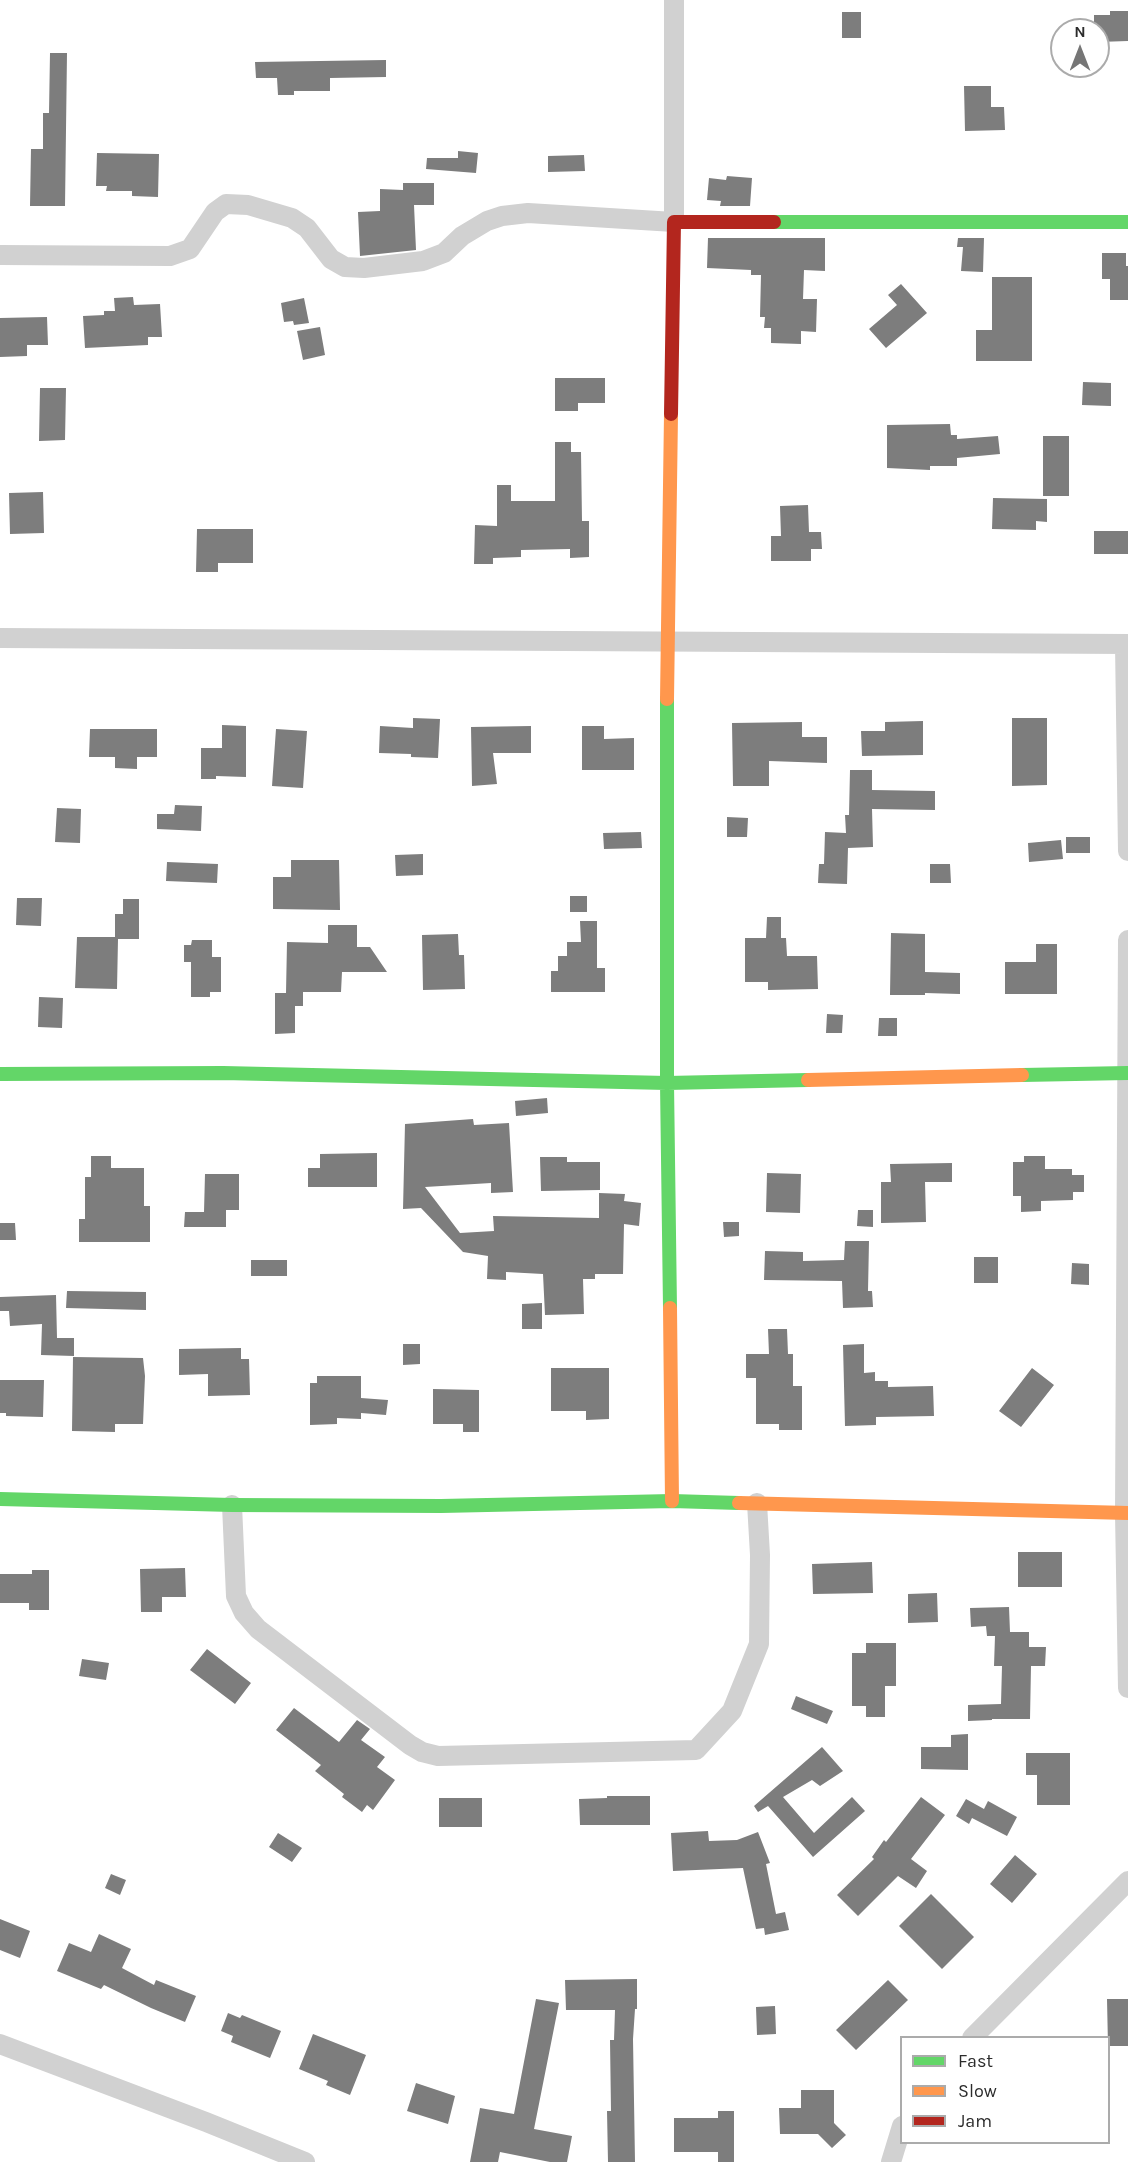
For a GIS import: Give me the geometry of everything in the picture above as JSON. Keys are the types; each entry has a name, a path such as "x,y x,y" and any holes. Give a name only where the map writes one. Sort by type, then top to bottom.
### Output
{"street":[{"path":"672,1501 667,1083 667,642 674,222 674,0"},
{"path":"0,255 170,256 190,249 215,212 226,204 248,205 292,218 307,228 331,259 345,267 364,268 423,261 444,253 462,236 488,221 502,216 528,213 674,222 1128,222"},
{"path":"0,638 1127,644 1128,851"},
{"path":"1128,940 1126,1513 1128,1688"},
{"path":"0,1074 223,1073 667,1083 1127,1072"},
{"path":"0,1499 232,1505 441,1506 672,1501 1126,1513"},
{"path":"232,1505 236,1596 244,1613 258,1629 410,1745 422,1752 438,1756 696,1750 732,1711 759,1644 760,1555 757,1503"},
{"path":"973,2036 1128,1881"},
{"path":"0,2044 305,2162"},
{"path":"896,2158 900,2137"}],"building":[{"path":"1110,11 1128,11 1128,41 1110,42 1110,18 1094,18 1094,15 1110,15"},
{"path":"842,12 861,12 861,38 842,38"},
{"path":"50,53 67,53 65,206 30,206 31,149 43,149 43,113 49,113"},
{"path":"386,60 386,77 330,78 330,91 294,91 294,95 278,95 277,78 256,78 255,62"},
{"path":"964,86 991,86 991,107 1004,107 1005,130 965,131"},
{"path":"458,151 478,153 476,173 426,169 427,158 458,158"},
{"path":"97,153 159,154 158,197 132,196 132,191 106,191 107,186 96,186"},
{"path":"584,155 585,171 548,172 548,156"},
{"path":"727,176 752,178 750,206 720,206 721,201 707,200 709,178 726,180"},
{"path":"403,183 434,183 434,205 414,205 416,250 360,256 358,212 380,211 380,189 403,190"},
{"path":"708,238 825,238 825,271 804,270 803,299 817,299 816,332 801,331 801,344 771,343 771,328 764,328 765,317 760,317 761,275 751,275 751,270 707,268"},
{"path":"958,238 984,238 983,272 961,271 963,247 957,247"},
{"path":"1102,253 1126,253 1128,300 1110,300 1110,279 1102,279"},
{"path":"992,277 1032,277 1032,361 976,361 976,330 992,330"},
{"path":"901,284 927,313 886,348 869,329 897,305 888,295"},
{"path":"133,297 134,305 160,304 162,337 148,337 148,345 85,348 83,316 104,315 104,311 115,311 114,298"},
{"path":"304,298 309,323 294,325 293,321 284,322 281,303"},
{"path":"47,317 48,345 27,345 27,356 0,357 0,318"},
{"path":"320,327 325,355 303,360 297,331"},
{"path":"555,378 605,378 605,403 578,403 578,411 555,411"},
{"path":"1083,382 1111,383 1111,406 1082,405"},
{"path":"40,388 66,388 65,440 39,441"},
{"path":"950,424 951,435 957,435 957,439 998,436 1000,454 957,458 957,466 930,466 930,470 887,468 887,425"},
{"path":"1043,436 1069,436 1069,496 1043,496"},
{"path":"555,442 571,442 571,452 581,452 582,521 589,521 589,557 570,558 570,549 521,550 521,557 493,558 493,564 474,564 475,525 497,526 497,485 511,485 511,501 555,501"},
{"path":"43,492 44,533 10,534 9,493"},
{"path":"993,498 1047,499 1047,522 1036,521 1036,530 992,529"},
{"path":"808,505 809,532 821,532 822,549 811,549 811,561 771,561 771,536 781,536 780,506"},
{"path":"197,529 253,529 253,563 218,563 218,572 196,572"},
{"path":"1094,531 1128,531 1128,554 1094,554"},
{"path":"413,718 440,719 438,758 379,753 380,726 413,728"},
{"path":"1012,718 1047,718 1047,785 1012,786"},
{"path":"923,721 923,755 862,756 861,731 885,731 885,722"},
{"path":"802,722 802,737 827,737 827,763 769,761 769,786 733,786 732,723"},
{"path":"222,725 246,726 246,777 216,776 216,779 201,779 201,748 222,748"},
{"path":"531,726 531,753 493,753 497,784 472,786 471,727"},
{"path":"582,726 604,726 604,739 634,738 634,770 582,770"},
{"path":"90,729 157,729 157,757 137,757 137,769 115,768 115,757 89,757"},
{"path":"276,729 307,731 303,788 272,786"},
{"path":"850,770 872,770 872,790 935,791 935,810 872,809 873,847 848,848 847,884 818,883 819,864 824,864 825,832 846,833 845,815 849,815"},
{"path":"175,805 202,806 201,831 157,829 157,814 174,814"},
{"path":"57,808 81,809 80,843 55,842"},
{"path":"727,817 748,818 747,837 727,837"},
{"path":"641,832 642,848 604,849 603,833"},
{"path":"1066,837 1090,837 1090,853 1066,853"},
{"path":"1061,840 1063,859 1029,862 1028,843"},
{"path":"423,854 423,875 396,876 395,855"},
{"path":"291,860 339,860 340,910 273,909 273,877 291,877"},
{"path":"167,862 218,864 217,883 166,881"},
{"path":"930,864 950,864 951,883 930,883"},
{"path":"570,896 587,896 587,912 570,912"},
{"path":"17,898 42,898 41,926 16,925"},
{"path":"123,899 139,899 139,939 118,939 117,989 75,988 77,937 115,937 115,914 123,914"},
{"path":"767,917 781,917 781,938 786,938 787,956 817,956 818,989 768,990 768,982 745,982 745,938 766,938"},
{"path":"580,921 597,921 597,968 605,968 605,992 551,992 551,971 558,971 558,956 567,956 567,942 581,942"},
{"path":"328,925 357,925 357,947 370,947 387,972 342,972 341,992 303,992 303,1006 295,1006 295,1033 275,1034 275,993 286,993 287,942 328,943"},
{"path":"891,933 925,934 925,972 960,973 960,994 890,995"},
{"path":"458,934 459,955 464,955 465,989 423,990 422,935"},
{"path":"192,940 212,940 212,957 221,957 221,992 210,992 210,997 191,997 191,962 184,962 184,945 191,945"},
{"path":"1036,944 1057,944 1057,994 1005,994 1005,962 1036,962"},
{"path":"39,997 63,998 62,1028 38,1027"},
{"path":"827,1014 843,1015 842,1033 826,1033"},
{"path":"879,1018 897,1018 897,1036 878,1036"},
{"path":"547,1098 548,1113 516,1116 515,1101"},
{"path":"473,1119 474,1125 509,1123 513,1192 491,1193 491,1183 425,1187 460,1233 494,1231 493,1216 599,1218 599,1193 625,1194 624,1201 641,1203 639,1226 624,1224 623,1274 595,1274 595,1279 583,1279 584,1314 545,1315 543,1274 506,1272 506,1280 487,1279 488,1256 463,1252 421,1208 403,1209 405,1124"},
{"path":"377,1153 377,1187 308,1187 308,1168 320,1168 320,1154"},
{"path":"91,1156 111,1156 111,1168 144,1168 144,1206 150,1206 150,1242 79,1242 79,1219 85,1219 85,1177 91,1177"},
{"path":"1024,1156 1045,1156 1045,1169 1072,1169 1072,1175 1084,1175 1084,1192 1073,1192 1073,1200 1041,1201 1041,1211 1021,1212 1021,1196 1013,1196 1013,1162 1024,1162"},
{"path":"540,1157 567,1157 567,1162 600,1162 600,1190 541,1191"},
{"path":"952,1163 952,1182 925,1182 926,1222 881,1223 881,1182 891,1182 890,1164"},
{"path":"767,1173 801,1174 800,1213 766,1212"},
{"path":"205,1174 239,1174 239,1210 226,1210 226,1227 184,1227 185,1212 204,1212"},
{"path":"858,1210 873,1210 873,1227 857,1226"},
{"path":"723,1222 739,1222 739,1236 724,1237"},
{"path":"0,1223 15,1223 16,1240 0,1240"},
{"path":"845,1241 869,1241 868,1291 872,1291 873,1307 843,1308 842,1281 764,1280 765,1251 803,1252 803,1261 844,1260"},
{"path":"974,1257 998,1257 998,1283 974,1283"},
{"path":"251,1260 287,1260 287,1276 251,1276"},
{"path":"1072,1263 1089,1264 1089,1285 1071,1284"},
{"path":"67,1291 146,1292 146,1310 66,1308"},
{"path":"56,1295 57,1338 74,1338 74,1356 41,1355 42,1324 10,1326 9,1311 0,1311 0,1297"},
{"path":"542,1303 542,1329 522,1329 522,1304"},
{"path":"768,1329 787,1329 788,1354 793,1354 793,1386 802,1386 802,1430 779,1430 779,1424 756,1424 756,1378 746,1378 746,1354 769,1354"},
{"path":"403,1344 420,1344 420,1364 403,1365"},
{"path":"864,1344 864,1373 875,1372 875,1381 888,1381 888,1387 933,1386 934,1416 876,1417 876,1425 845,1426 843,1345"},
{"path":"241,1348 241,1359 249,1359 250,1395 208,1396 208,1374 179,1375 179,1349"},
{"path":"73,1357 143,1358 145,1376 143,1424 115,1424 115,1432 72,1431"},
{"path":"551,1368 609,1368 609,1419 586,1420 586,1411 551,1411"},
{"path":"1032,1368 1054,1385 1021,1427 999,1411"},
{"path":"317,1376 361,1376 361,1398 388,1400 386,1415 361,1413 361,1419 337,1418 337,1424 310,1425 310,1383 317,1383"},
{"path":"0,1380 44,1380 43,1417 6,1416 6,1413 0,1413"},
{"path":"433,1389 479,1390 479,1432 463,1432 463,1424 433,1424"},
{"path":"1018,1552 1062,1552 1062,1587 1018,1587"},
{"path":"872,1562 873,1593 813,1594 812,1564"},
{"path":"185,1568 186,1597 162,1597 162,1612 141,1612 140,1569"},
{"path":"32,1570 49,1570 49,1610 29,1610 29,1603 0,1603 0,1574 32,1574"},
{"path":"937,1593 938,1622 908,1623 908,1594"},
{"path":"1009,1607 1010,1632 1029,1632 1029,1647 1046,1647 1045,1666 1031,1666 1030,1719 968,1721 968,1705 1001,1704 1002,1666 994,1666 995,1636 987,1636 986,1626 971,1627 970,1608"},
{"path":"866,1643 896,1643 896,1686 885,1686 885,1717 866,1717 866,1706 852,1706 852,1653 866,1653"},
{"path":"207,1649 251,1683 235,1704 190,1670"},
{"path":"82,1659 109,1663 106,1680 79,1676"},
{"path":"796,1696 833,1711 827,1724 791,1709"},
{"path":"294,1708 339,1742 357,1720 370,1729 361,1740 385,1757 377,1767 395,1780 373,1810 367,1805 362,1812 342,1797 344,1794 315,1771 321,1765 276,1730"},
{"path":"968,1734 968,1770 921,1769 921,1747 951,1747 951,1735"},
{"path":"822,1747 843,1771 820,1786 812,1780 783,1797 814,1833 852,1797 865,1811 813,1857 768,1806 758,1812 754,1806"},
{"path":"1026,1753 1070,1753 1070,1805 1037,1805 1037,1775 1026,1775"},
{"path":"607,1796 650,1796 650,1825 580,1825 579,1799 607,1798"},
{"path":"921,1797 945,1815 911,1859 927,1871 916,1888 898,1876 858,1916 837,1895 874,1859 872,1857 884,1840 886,1842"},
{"path":"439,1798 482,1798 482,1827 439,1827"},
{"path":"966,1799 984,1809 988,1801 1017,1817 1007,1836 972,1818 969,1824 956,1816"},
{"path":"708,1831 709,1841 737,1840 758,1832 770,1863 766,1864 776,1914 785,1912 789,1930 765,1935 764,1928 756,1929 743,1868 673,1871 671,1833"},
{"path":"278,1833 302,1848 292,1862 269,1847"},
{"path":"1015,1855 1037,1874 1012,1903 990,1884"},
{"path":"111,1874 126,1880 120,1895 105,1888"},
{"path":"931,1894 974,1937 942,1969 899,1926"},
{"path":"0,1919 30,1931 20,1958 0,1950"},
{"path":"99,1934 131,1949 122,1968 154,1985 156,1980 196,1996 185,2022 104,1985 101,1989 57,1971 69,1943 91,1952"},
{"path":"637,1979 637,2009 635,2009 633,2039 635,2162 608,2162 607,2111 611,2111 610,2040 614,2040 615,2010 566,2010 565,1980"},
{"path":"888,1980 908,2000 856,2050 836,2030"},
{"path":"536,1999 559,2003 534,2129 572,2136 567,2162 550,2162 500,2152 498,2162 470,2162 480,2108 514,2114"},
{"path":"1107,1999 1128,1999 1128,2046 1110,2046 1110,2036 1108,2036"},
{"path":"775,2006 776,2034 757,2035 756,2007"},
{"path":"228,2013 240,2018 242,2015 281,2031 270,2058 231,2042 233,2036 221,2031"},
{"path":"313,2034 366,2055 350,2095 326,2085 328,2081 299,2069"},
{"path":"416,2083 455,2096 448,2124 407,2111"},
{"path":"801,2090 834,2090 834,2123 846,2135 832,2148 818,2134 780,2134 779,2108 801,2108"},
{"path":"718,2111 734,2111 734,2162 718,2162 718,2152 674,2152 674,2118 718,2118"}],"traffic: fast":[{"path":"774,222 1128,222"},
{"path":"667,699 667,1083 670,1308"},
{"path":"0,1074 223,1073 667,1083 808,1080"},
{"path":"1022,1075 1128,1073"},
{"path":"0,1499 232,1505 441,1506 672,1501 739,1503"}],"traffic: slow":[{"path":"667,699 671,414"},
{"path":"808,1080 1022,1075"},
{"path":"670,1308 672,1501"},
{"path":"739,1503 1128,1513"}],"traffic: jam":[{"path":"671,414 674,222 774,222"}]}
